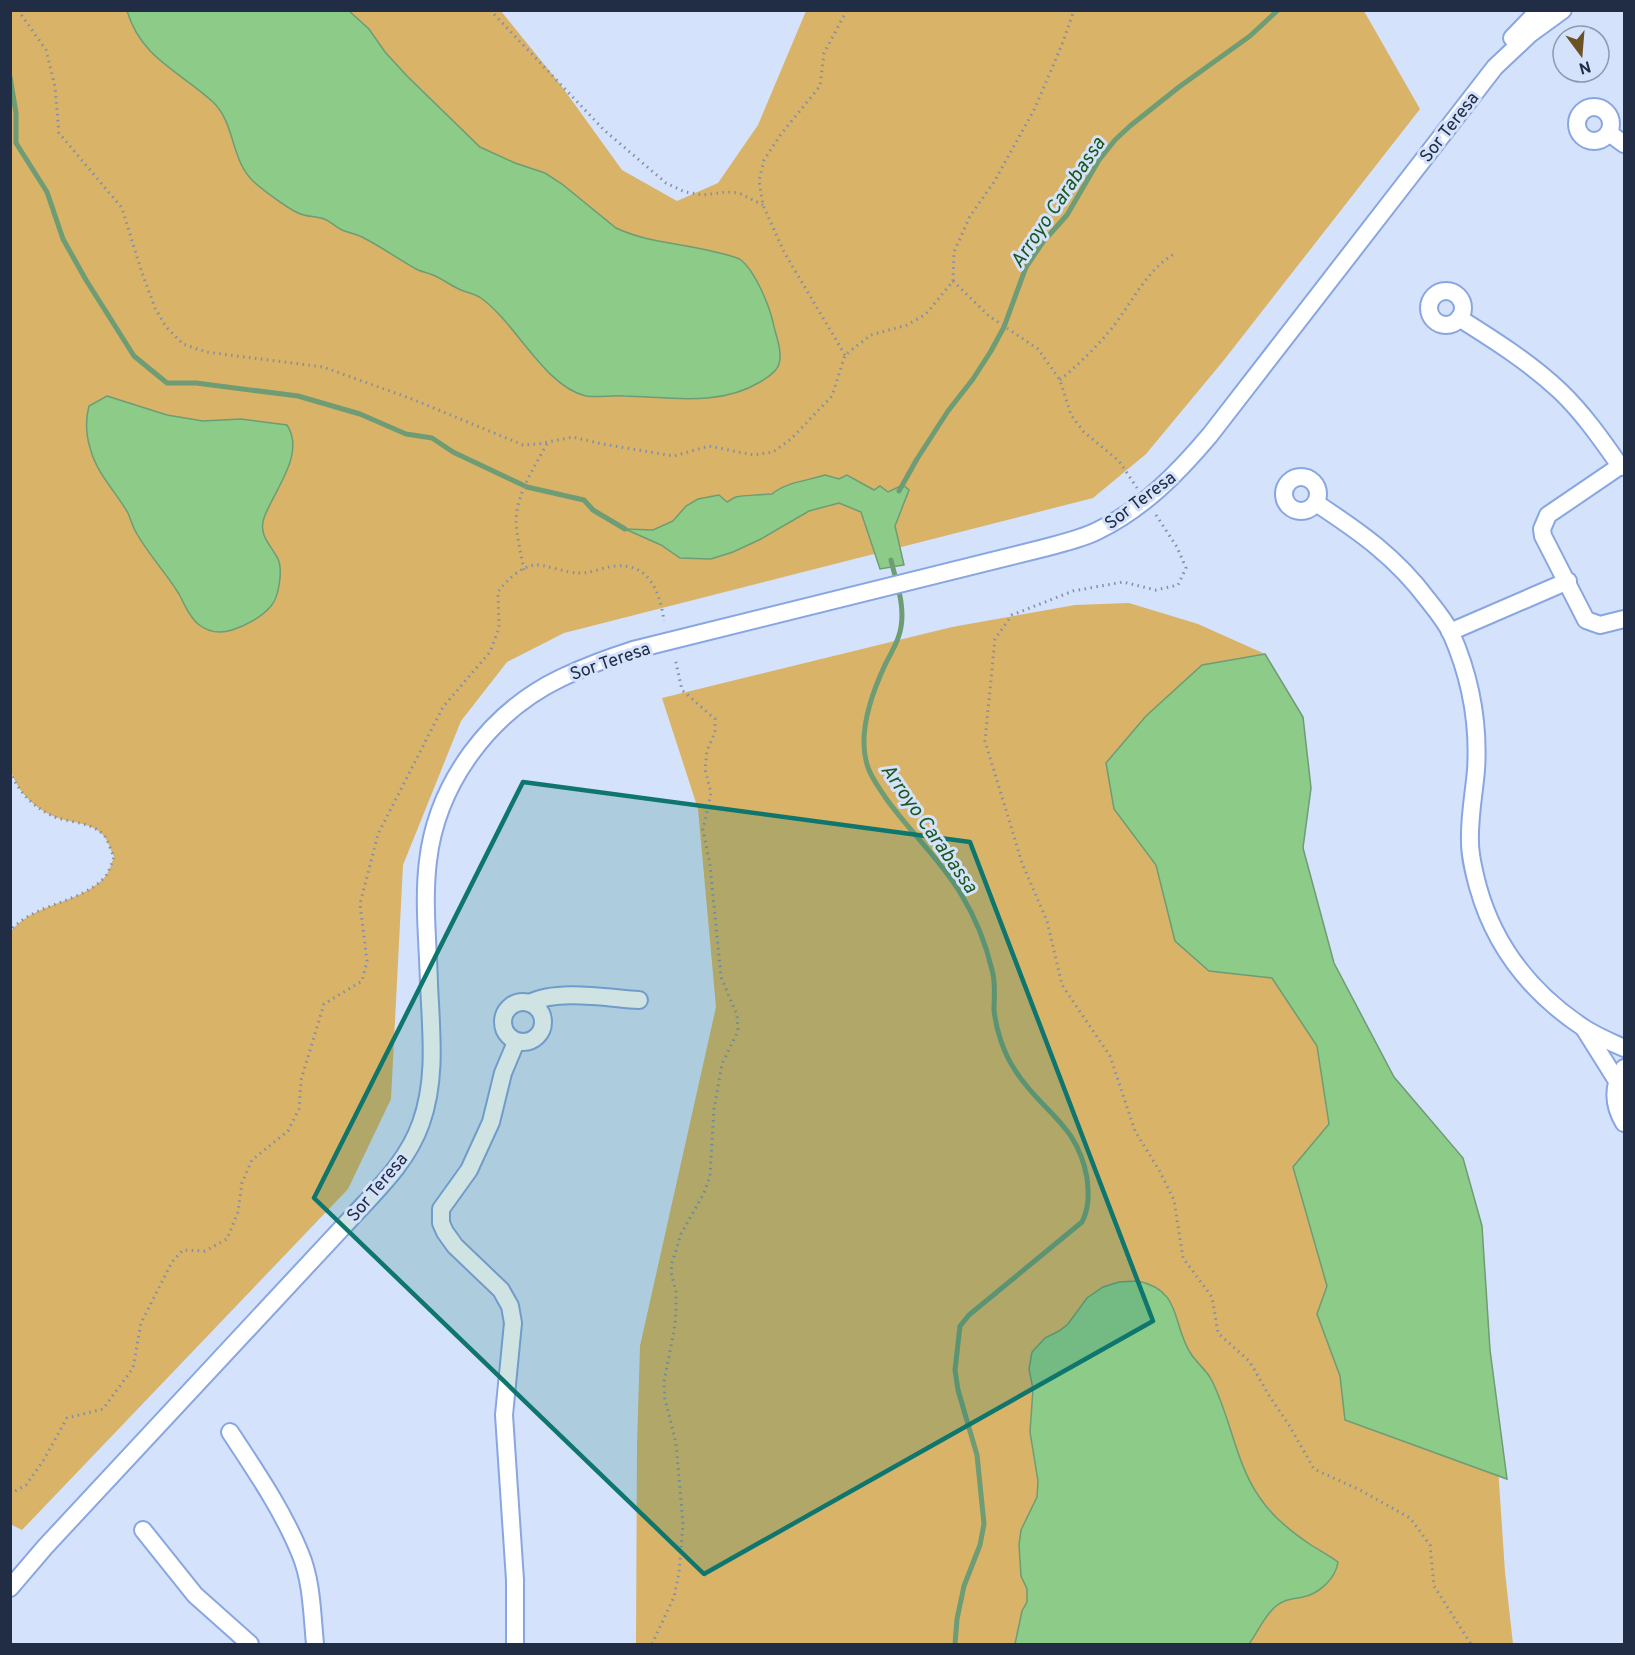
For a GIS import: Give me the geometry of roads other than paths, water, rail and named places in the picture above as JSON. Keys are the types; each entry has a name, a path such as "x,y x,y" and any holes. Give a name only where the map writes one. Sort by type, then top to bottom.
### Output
{"street":[{"name":"Sor Teresa","path":"1495,67 1507,44 1539,10"},
{"name":"Sor Teresa","path":"10,1588 45,1547 355,1214 404,1158 413,1143 428,1103 432,1067 427,900 428,862 432,834 458,772 488,731 507,713 559,679 633,650 1044,548 1095,532 1118,520 1161,488 1183,467 1495,67 1530,34 1563,10"},
{"path":"1609,133 1624,144"},
{"path":"1459,318 1501,344 1562,392 1585,417 1622,466 1548,515 1542,529 1543,536 1586,620 1600,625 1624,619"},
{"path":"1316,503 1364,534 1391,557 1413,580 1450,632 1470,687 1475,717 1476,770 1469,845 1482,901 1495,933 1515,966 1546,1000 1585,1029 1624,1048"},
{"path":"1450,632 1568,581"},
{"path":"530,1003 542,997 565,996 639,1000"},
{"path":"530,1003 542,1014 544,1022 542,1030 532,1041 516,1042 504,1031 502,1023 504,1015 514,1004 530,1003"},
{"path":"1585,1029 1621,1074 1615,1095 1617,1109 1624,1124"},
{"path":"515,1644 515,1580 504,1415 513,1323 510,1306 501,1290 455,1246 445,1232 441,1223 441,1209 469,1170 491,1122 503,1073 516,1042"},
{"path":"230,1432 258,1474 300,1553 309,1591 315,1644"},
{"path":"143,1530 195,1595 250,1644"},
{"name":"Sor Teresa","path":"10,1579 45,1547"}],"waterway":[{"name":"Arroyo Carabassa","path":"899,491 948,411 991,351 1004,327 1026,267 1043,242 1067,215 1099,160 1130,126 1179,87 1250,36 1278,10"},
{"path":"10,77 16,113 16,143 47,192 63,239 134,356 167,383 196,383 298,396 360,414 406,434 432,438 453,452 527,487 584,500 593,510 625,529"},
{"name":"Arroyo Carabassa","path":"891,560 902,610 901,627 870,703 865,731 865,758 869,770 885,797 953,881 971,912 990,960 994,985 995,1018 1004,1049 1025,1084 1067,1130 1075,1143 1082,1159 1088,1190 1087,1206 1082,1222 969,1315 960,1326 955,1370 958,1390 977,1455 984,1524 980,1545 964,1586 957,1619 955,1644"}]}
